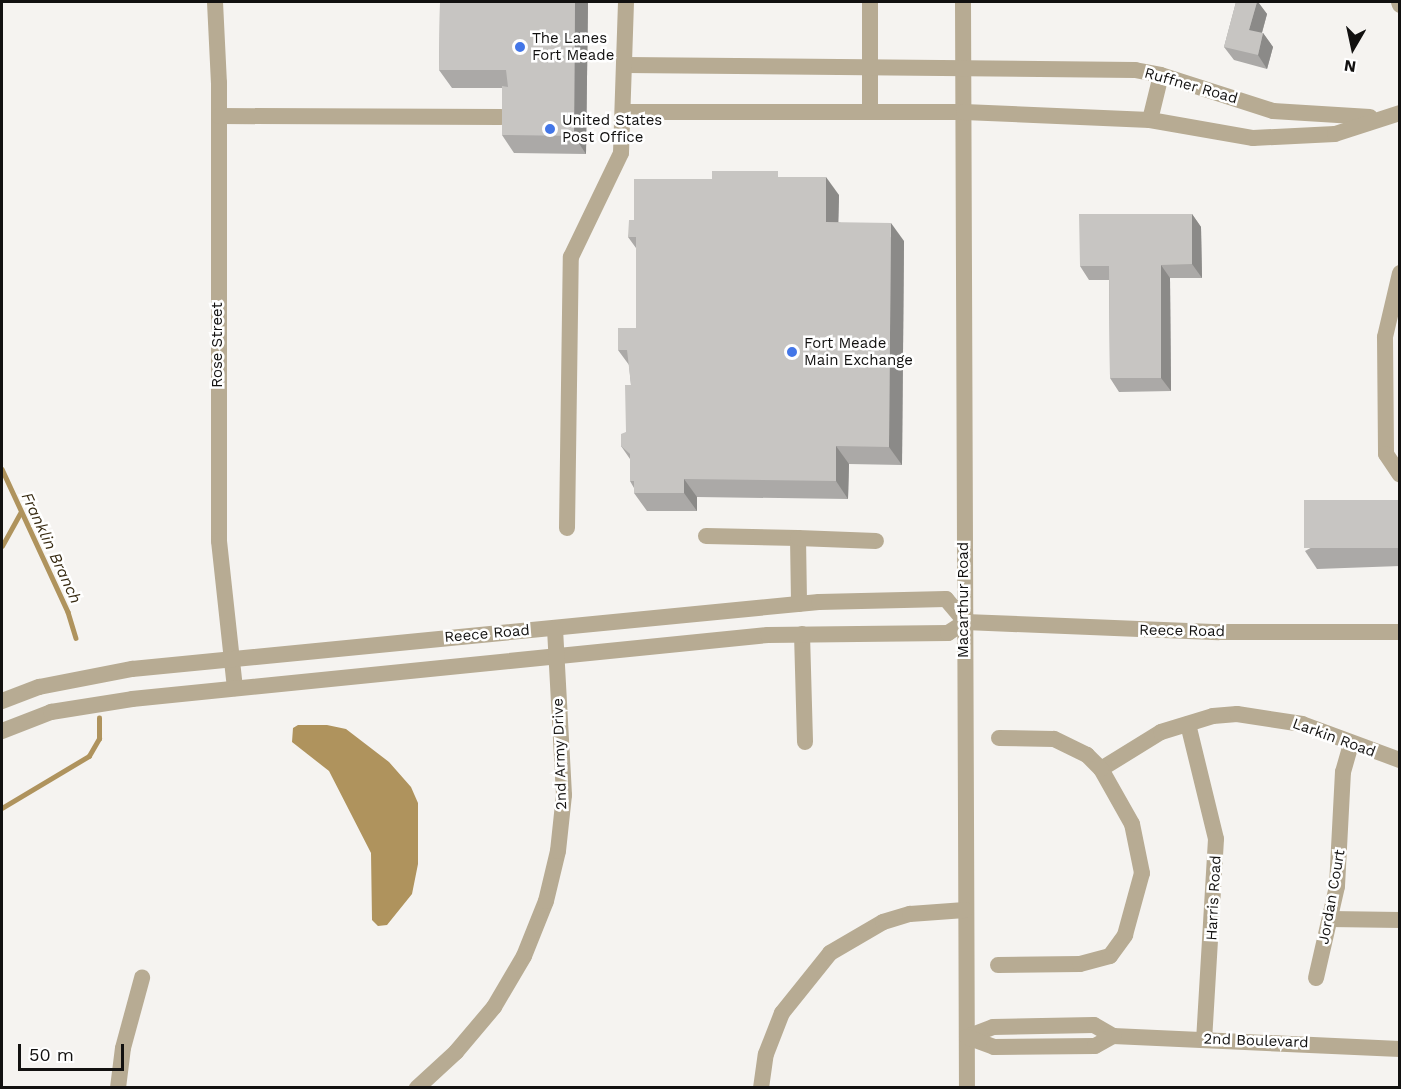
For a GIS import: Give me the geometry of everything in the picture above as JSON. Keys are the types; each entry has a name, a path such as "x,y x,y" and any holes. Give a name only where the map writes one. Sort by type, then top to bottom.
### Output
{"street":[{"name":"Rose Street","path":"215,2 219,116 219,541 235,688"},
{"path":"567,528 571,257 621,153 625,112 626,2"},
{"path":"870,2 870,112"},
{"path":"963,2 964,112"},
{"name":"Ruffner Road","path":"626,65 964,66 1135,70 1161,75 1273,111 1323,117 1380,117"},
{"path":"1150,120 1161,75"},
{"path":"1267,137 1273,111"},
{"name":"Ruffner Road","path":"625,112 964,112 1150,120 1267,137 1335,134 1400,112"},
{"name":"Macarthur Road","path":"964,112 967,1088"},
{"path":"219,116 501,117"},
{"path":"1400,273 1384,338 1386,454 1400,475"},
{"path":"706,536 876,541"},
{"path":"798,538 799,604"},
{"name":"Reece Road","path":"2,701 39,687 132,669 799,604 946,598 964,622"},
{"name":"Reece Road","path":"2,731 51,712 235,688 802,634 948,633 964,622 1219,632 1400,632"},
{"name":"2nd Army Drive","path":"417,1088 456,1052 494,1007 524,956 546,901 558,851 564,795 555,628"},
{"path":"802,634 805,742"},
{"name":"Larkin Road","path":"1101,769 1143,741 1213,716 1261,715 1302,724 1350,744 1400,760"},
{"name":"Harris Road","path":"1188,724 1216,839 1204,1039"},
{"path":"998,964 1096,962 1110,956 1125,935 1140,891 1141,858 1132,824 1101,769 1070,744 1054,739 999,738"},
{"name":"Jordan Court","path":"1316,978 1330,919 1341,850 1343,772 1350,744"},
{"path":"761,1088 769,1044 782,1013 831,953 883,922 910,914 965,910"},
{"path":"1330,919 1400,920"},
{"path":"118,1088 123,1048 142,978"},
{"name":"2nd Boulevard","path":"966,1037 994,1047 1095,1046 1113,1036 1400,1049"}],"shaded area":[{"path":"298,725 327,725 346,729 389,762 411,787 418,803 418,864 412,894 387,925 378,926 372,920 371,853 329,771 292,742 293,728"}],"building":[{"name":"The Lanes Fort Meade","path":"440,2 575,2 574,136 502,135 502,86 508,87 506,70 439,70"},
{"path":"1236,2 1257,2 1249,30 1263,33 1258,55 1224,47"},
{"path":"712,171 778,171 778,177 826,177 826,222 891,223 889,447 836,446 836,481 684,479 684,493 634,493 634,481 630,481 630,454 621,446 621,434 626,432 625,385 631,385 627,350 618,350 618,328 636,328 636,237 628,237 629,220 634,220 634,179 712,179"},
{"path":"1079,214 1192,214 1192,264 1161,265 1161,378 1110,378 1109,266 1080,266"},
{"path":"1304,500 1400,500 1400,548 1304,548"}],"waterway":[{"name":"Franklin Branch","path":"2,469 68,612 76,638"},
{"path":"2,546 20,514"},
{"name":"Franklin Branch","path":"2,808 89,756 99,739 99,718"}],"place":[{"name":"The Lanes Fort Meade","path":"520,47"},
{"name":"United States Post Office","path":"550,129"},
{"name":"Fort Meade Main Exchange","path":"792,352"}]}
